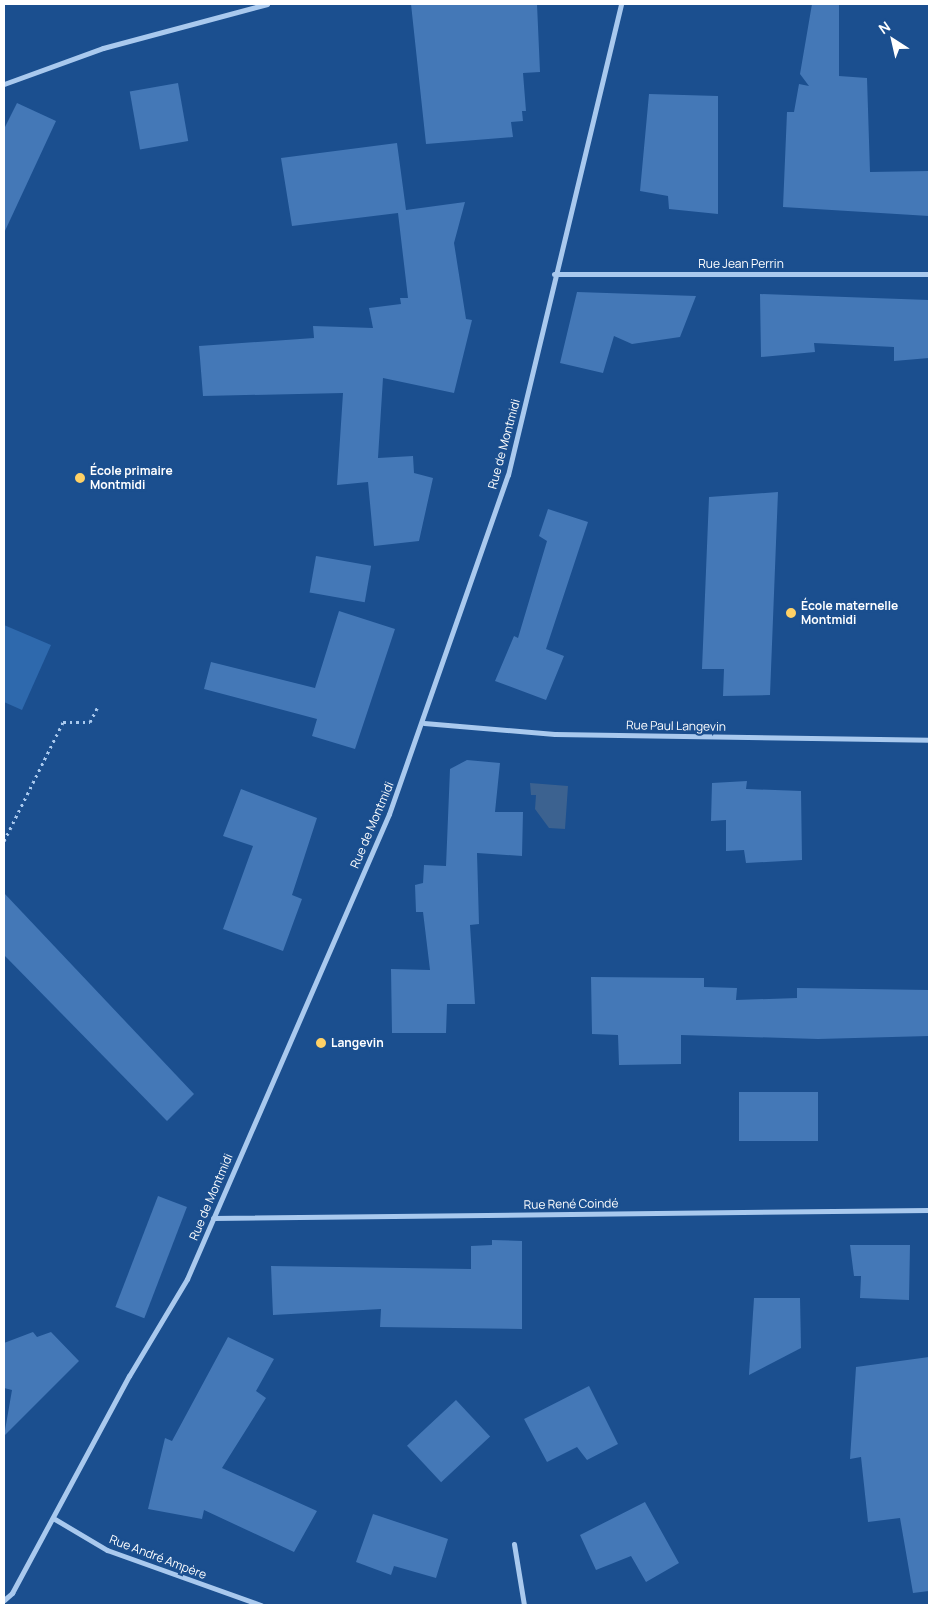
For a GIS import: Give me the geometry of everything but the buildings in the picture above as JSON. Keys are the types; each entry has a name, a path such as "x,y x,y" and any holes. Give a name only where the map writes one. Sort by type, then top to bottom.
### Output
{"street":[{"path":"4,84 102,48 267,4"},
{"name":"Rue de Montmidi","path":"4,1600 12,1593 186,1279 389,814 424,723 508,475 554,274 621,4"},
{"name":"Rue Jean Perrin","path":"554,274 929,274"},
{"name":"Rue Paul Langevin","path":"424,723 555,734 929,740"},
{"name":"Rue René Coindé","path":"213,1218 929,1210"},
{"name":"Rue André Ampère","path":"53,1518 108,1550 261,1605"},
{"path":"514,1544 524,1605"}],"path":[{"path":"4,841 63,722 90,722 97,708"}],"shaded area":[{"path":"4,625 51,645 22,710 4,702"},
{"path":"530,783 568,786 565,829 549,828 535,809 536,795 531,795"}],"place":[{"name":"École primaire Montmidi","path":"80,478"},
{"name":"École maternelle Montmidi","path":"791,613"},
{"name":"Langevin","path":"321,1043"}]}
